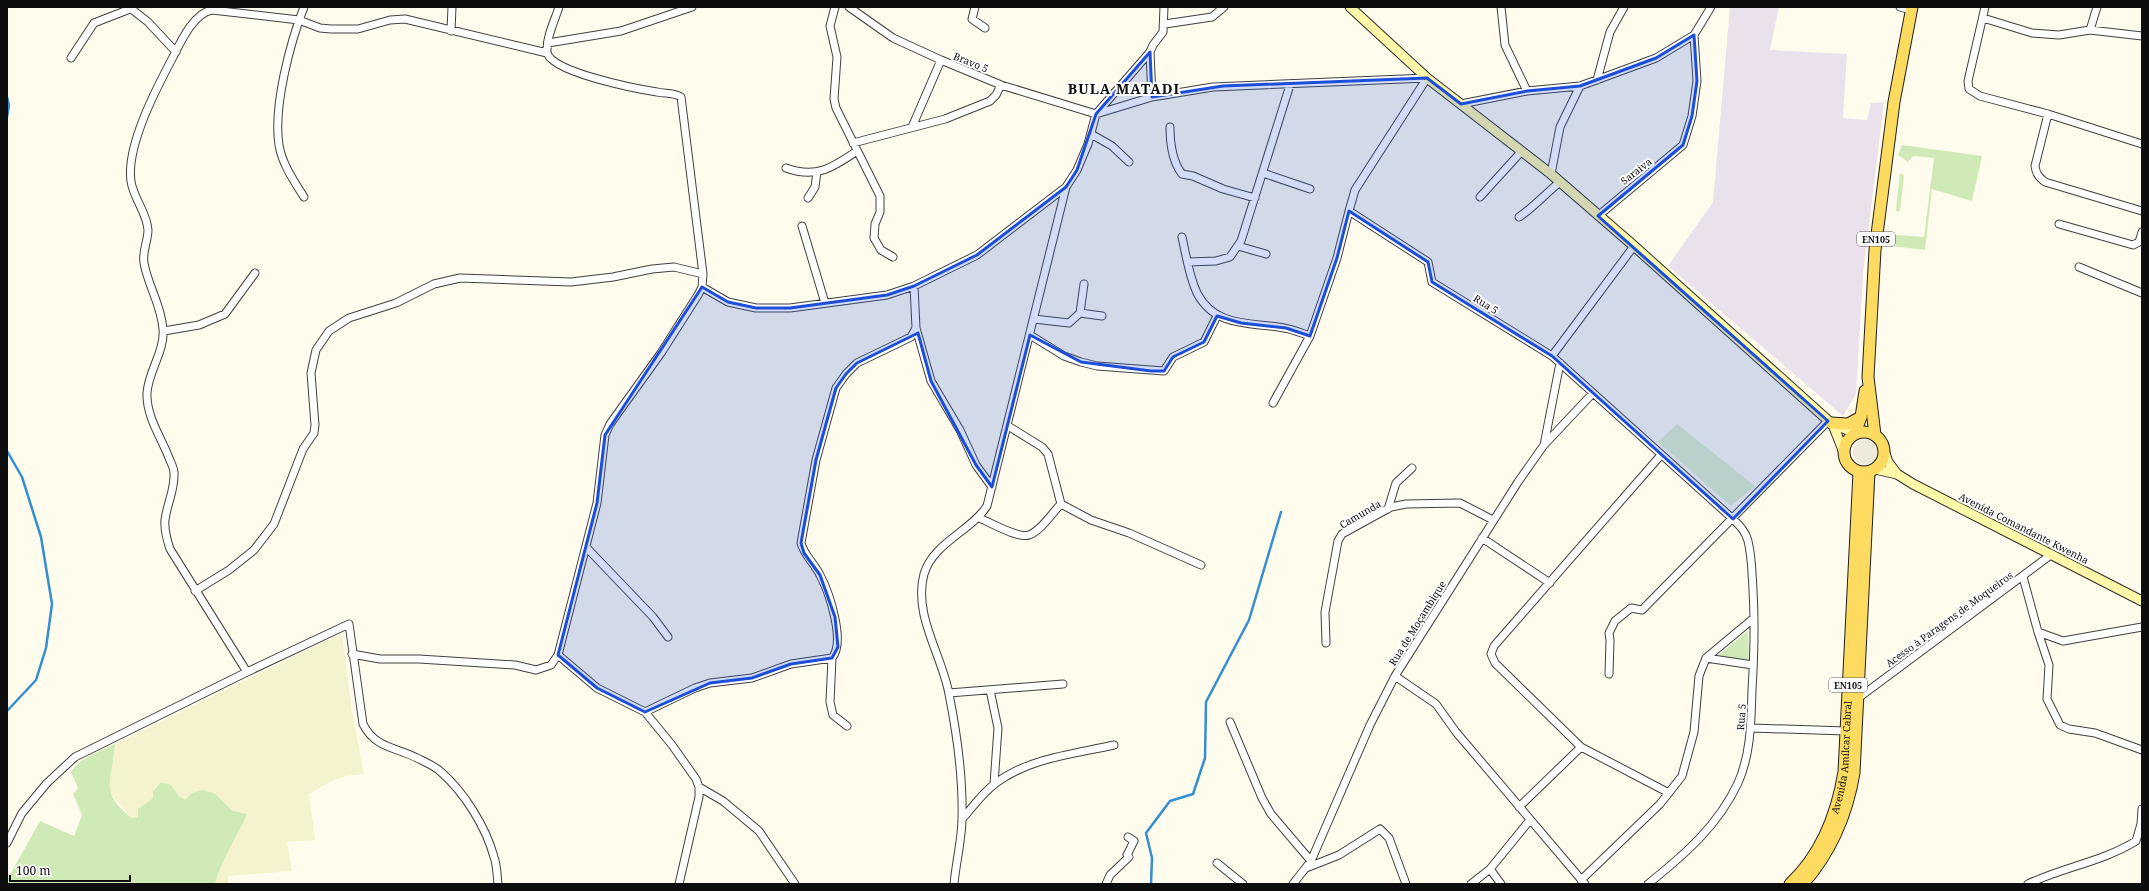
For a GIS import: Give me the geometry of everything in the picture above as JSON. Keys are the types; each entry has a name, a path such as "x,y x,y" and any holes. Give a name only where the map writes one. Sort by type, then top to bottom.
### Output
{"main road":[{"path":"1350,7 1426,78 1551,174 1634,246 1831,423 1855,433 1868,433 1874,435"},
{"name":"EN105","path":"1845,455 1847,441 1855,433 1860,417 1868,377 1875,250 1886,158 1898,78 1912,9"},
{"name":"EN105","path":"1868,377 1874,435 1880,440 1884,451 1881,464 1868,471"},
{"path":"1831,423 1848,424 1860,417"},
{"path":"1831,423 1848,465 1868,471 1897,474"},
{"path":"1884,451 1888,462 1897,474"},
{"name":"Avenida Amílcar Cabral","path":"1803,884 1828,849 1847,807 1854,773 1868,471"},
{"name":"Avenida Amílcar Cabral","path":"1790,884 1817,851 1831,823 1838,802 1844,772 1846,731 1868,471"},
{"name":"Avenida Comandante Kwenha","path":"1897,474 1913,484 2142,601"}],"street":[{"path":"304,7 299,20 285,76 278,114 279,145 288,171 304,197"},
{"path":"452,7 452,31"},
{"path":"352,654 380,659 419,659 515,664 536,670 551,665 558,655 597,502 605,435 610,424 661,353 702,287 703,274 681,97 675,94 636,88 575,71 551,60 547,53 548,42 559,7"},
{"path":"548,42 621,30 692,7"},
{"path":"835,7 830,26 837,57 835,104 840,120 880,196 880,212 875,224 874,238 881,250 893,257"},
{"name":"Bravo 5","path":"848,7 893,38 941,60 1001,84 1096,114"},
{"path":"975,7 972,19 985,28"},
{"path":"954,884 962,819 958,752 949,693 926,619 921,594 925,573 935,556 956,534 979,518 987,506 1008,426 1017,379 1030,335 1066,187 1077,170 1091,134 1096,114 1150,52 1153,45 1161,38 1165,24 1164,7"},
{"path":"1165,24 1212,17 1224,7"},
{"path":"1501,7 1505,45 1527,91"},
{"path":"1597,80 1610,32 1624,7"},
{"path":"1461,104 1527,91 1580,86 1656,58 1694,35 1711,7"},
{"path":"1900,7 1912,9"},
{"path":"1985,7 1968,81 1969,89 1980,96 2048,114 2142,144"},
{"path":"2090,30 2097,7"},
{"path":"71,58 94,23 130,8 148,22 176,52"},
{"path":"247,672 170,549 165,534 165,520 174,491 174,471 147,410 147,392 164,331 161,309 144,264 143,251 148,230 146,219 131,182 130,160 135,141 161,80 176,52 204,9 213,8 299,20 320,28 358,29 398,19 547,53"},
{"path":"1983,18 2032,33 2040,32 2059,35 2090,30 2142,36"},
{"path":"1598,216 1683,145 1688,133 1696,81 1694,35"},
{"path":"1150,52 1152,97"},
{"path":"912,127 941,60"},
{"path":"1096,114 1152,97 1223,86 1426,78"},
{"path":"1273,403 1310,336 1337,258 1355,190 1426,78"},
{"path":"853,144 946,119 990,101 996,95 1001,84"},
{"path":"1188,262 1216,261 1230,257 1241,241 1290,84"},
{"path":"1551,174 1560,127 1580,86"},
{"path":"2048,114 2034,166 2035,173 2045,182 2142,211"},
{"path":"1170,127 1172,152 1176,168 1182,174 1193,176 1223,190 1255,198"},
{"path":"1091,134 1112,146 1129,162"},
{"path":"786,168 800,173 817,172 834,166 857,151"},
{"path":"1480,197 1521,152"},
{"path":"808,198 815,187 817,172"},
{"path":"1263,173 1310,189"},
{"path":"1519,217 1533,208 1541,197 1560,182"},
{"path":"702,287 728,302 756,308 790,308 860,300 887,295 914,286 977,255 1066,187"},
{"name":"Rua 5","path":"1349,211 1428,262 1432,282 1552,356 1744,530 1748,540 1751,558 1754,618 1750,728 1745,762 1738,782 1724,810 1709,829 1680,858 1648,884"},
{"path":"2059,224 2133,245 2139,242 2142,232"},
{"path":"802,226 825,303"},
{"path":"1182,237 1197,294 1208,308 1217,316 1241,323 1286,328 1310,336"},
{"path":"1238,246 1266,254"},
{"path":"1552,356 1634,246"},
{"path":"195,591 229,570 254,550 274,524 304,449 314,433 311,373 316,350 329,331 349,318 396,303 434,284 460,278 571,282 674,267 703,274"},
{"path":"2079,267 2142,293"},
{"path":"164,331 199,325 225,314 256,273"},
{"path":"1034,319 1069,323 1080,313 1084,284"},
{"path":"914,286 916,328 931,381 960,430 976,465 992,487"},
{"path":"1080,313 1102,316"},
{"path":"1030,335 1064,356 1081,362 1098,366 1164,370 1173,357 1204,342 1217,316"},
{"path":"847,726 833,715 830,702 832,658 838,647 835,616 820,575 812,560 804,553 801,543 816,460 836,388 846,374 857,363 911,337 916,328"},
{"path":"1544,445 1560,363"},
{"name":"Rua de Moçambique","path":"1293,884 1311,860 1370,725 1395,676 1493,520 1544,445 1593,393"},
{"path":"1608,674 1609,634 1615,621 1631,608 1642,610 1831,423"},
{"path":"1008,426 1042,446 1048,454 1061,504 1091,520 1129,533 1201,565"},
{"path":"1662,455 1494,646 1491,654 1495,663 1581,747 1669,793"},
{"path":"1388,508 1396,482 1412,468"},
{"name":"Camunda","path":"1326,643 1325,612 1338,541 1342,534 1388,508 1406,504 1460,503 1493,520"},
{"path":"979,518 1016,534 1023,536 1030,535 1036,531 1061,504"},
{"path":"1482,538 1550,583"},
{"path":"586,548 652,617 668,637"},
{"name":"Acesso à Paragens de Moqueiros","path":"1857,700 2052,554"},
{"path":"2023,577 2049,665 2047,699 2060,725 2069,729 2095,734 2142,750"},
{"path":"1395,676 1436,704 1456,732 1583,882 1660,804 1682,776 1691,745 1699,676 1706,658 1754,618"},
{"path":"7,844 22,813 47,783 76,757 247,672 349,624 363,724 368,735 380,744 416,758 441,771 462,795 476,815 494,857 498,884"},
{"path":"2038,632 2063,641 2142,627"},
{"path":"558,655 597,688 645,712 672,745 696,779 699,787 679,884"},
{"path":"645,712 695,688 710,683 752,678 791,664 832,658"},
{"path":"1706,658 1753,665"},
{"path":"949,693 1063,684"},
{"path":"990,690 998,728 994,784"},
{"path":"1230,722 1262,798 1271,814 1311,860"},
{"path":"1750,728 1846,731"},
{"path":"962,819 994,784 1026,765 1114,745"},
{"path":"1519,807 1581,747"},
{"path":"699,787 723,801 759,831 795,884"},
{"path":"2028,884 2063,870 2117,853 2136,841 2141,824 2142,809"},
{"path":"1471,884 1490,870 1530,820"},
{"path":"1306,868 1339,854 1380,829 1389,838 1406,884"},
{"path":"1106,884 1110,875 1129,858 1127,855 1134,841 1128,837"},
{"path":"1217,863 1242,884"},
{"path":"1490,870 1501,884"}],"highlighted area":[{"path":"1694,35 1697,81 1692,116 1683,145 1598,216 1828,421 1733,519 1552,356 1432,282 1428,262 1349,211 1337,258 1310,336 1286,328 1241,323 1217,316 1204,342 1173,357 1164,371 1151,371 1081,362 1030,335 992,487 976,465 931,381 918,333 857,363 846,374 836,388 816,460 801,543 804,553 820,575 835,617 838,647 832,658 791,664 752,678 710,683 645,712 597,688 558,655 597,503 605,435 702,287 728,302 756,308 790,308 887,295 914,286 977,255 1066,187 1077,170 1096,114 1150,52 1152,97 1223,86 1427,78 1461,104 1527,91 1580,86 1656,58"}],"shaded area":[{"path":"1730,7 1779,7 1770,50 1847,54 1843,118 1867,120 1871,103 1884,102 1863,274 1856,394 1843,416 1668,266 1713,202"},
{"path":"1866,439 1875,443 1879,452 1875,461 1866,465 1857,461 1853,452 1857,443"},
{"path":"338,635 342,637 343,641 352,712 364,774 346,776 332,781 309,794 315,840 287,842 292,871 228,876 228,884 215,884 224,857 236,838 246,814 233,811 214,793 192,793 185,800 179,796 170,784 156,786 153,791 153,798 138,809 138,817 132,818 109,792 108,784 114,759 115,744"}],"green space":[{"path":"1902,145 1982,156 1972,201 1932,189 1925,250 1890,246 1887,239 1897,235 1924,237 1934,158 1913,156 1908,162 1898,155"},
{"path":"1900,173 1904,176 1900,210 1897,212 1896,209"},
{"path":"1677,424 1755,486 1731,506 1658,442"},
{"path":"1748,631 1749,660 1716,657"},
{"path":"115,744 110,776 111,792 114,800 121,809 132,818 138,817 138,809 153,798 153,791 160,783 170,784 179,796 185,800 192,793 202,790 214,793 233,811 247,814 225,857 215,884 7,884 7,880 40,821 74,836 82,815 73,794 78,788 71,772 85,759"}],"waterway":[{"path":"7,97 9,105 7,117"},
{"path":"7,451 22,477 41,537 52,604 46,648 36,680 7,711"},
{"path":"1151,884 1152,858 1146,833 1170,801 1193,794 1205,758 1206,702 1249,620 1281,512"}],"district":[{"name":"BULA MATADI","path":"1124,88"}]}
